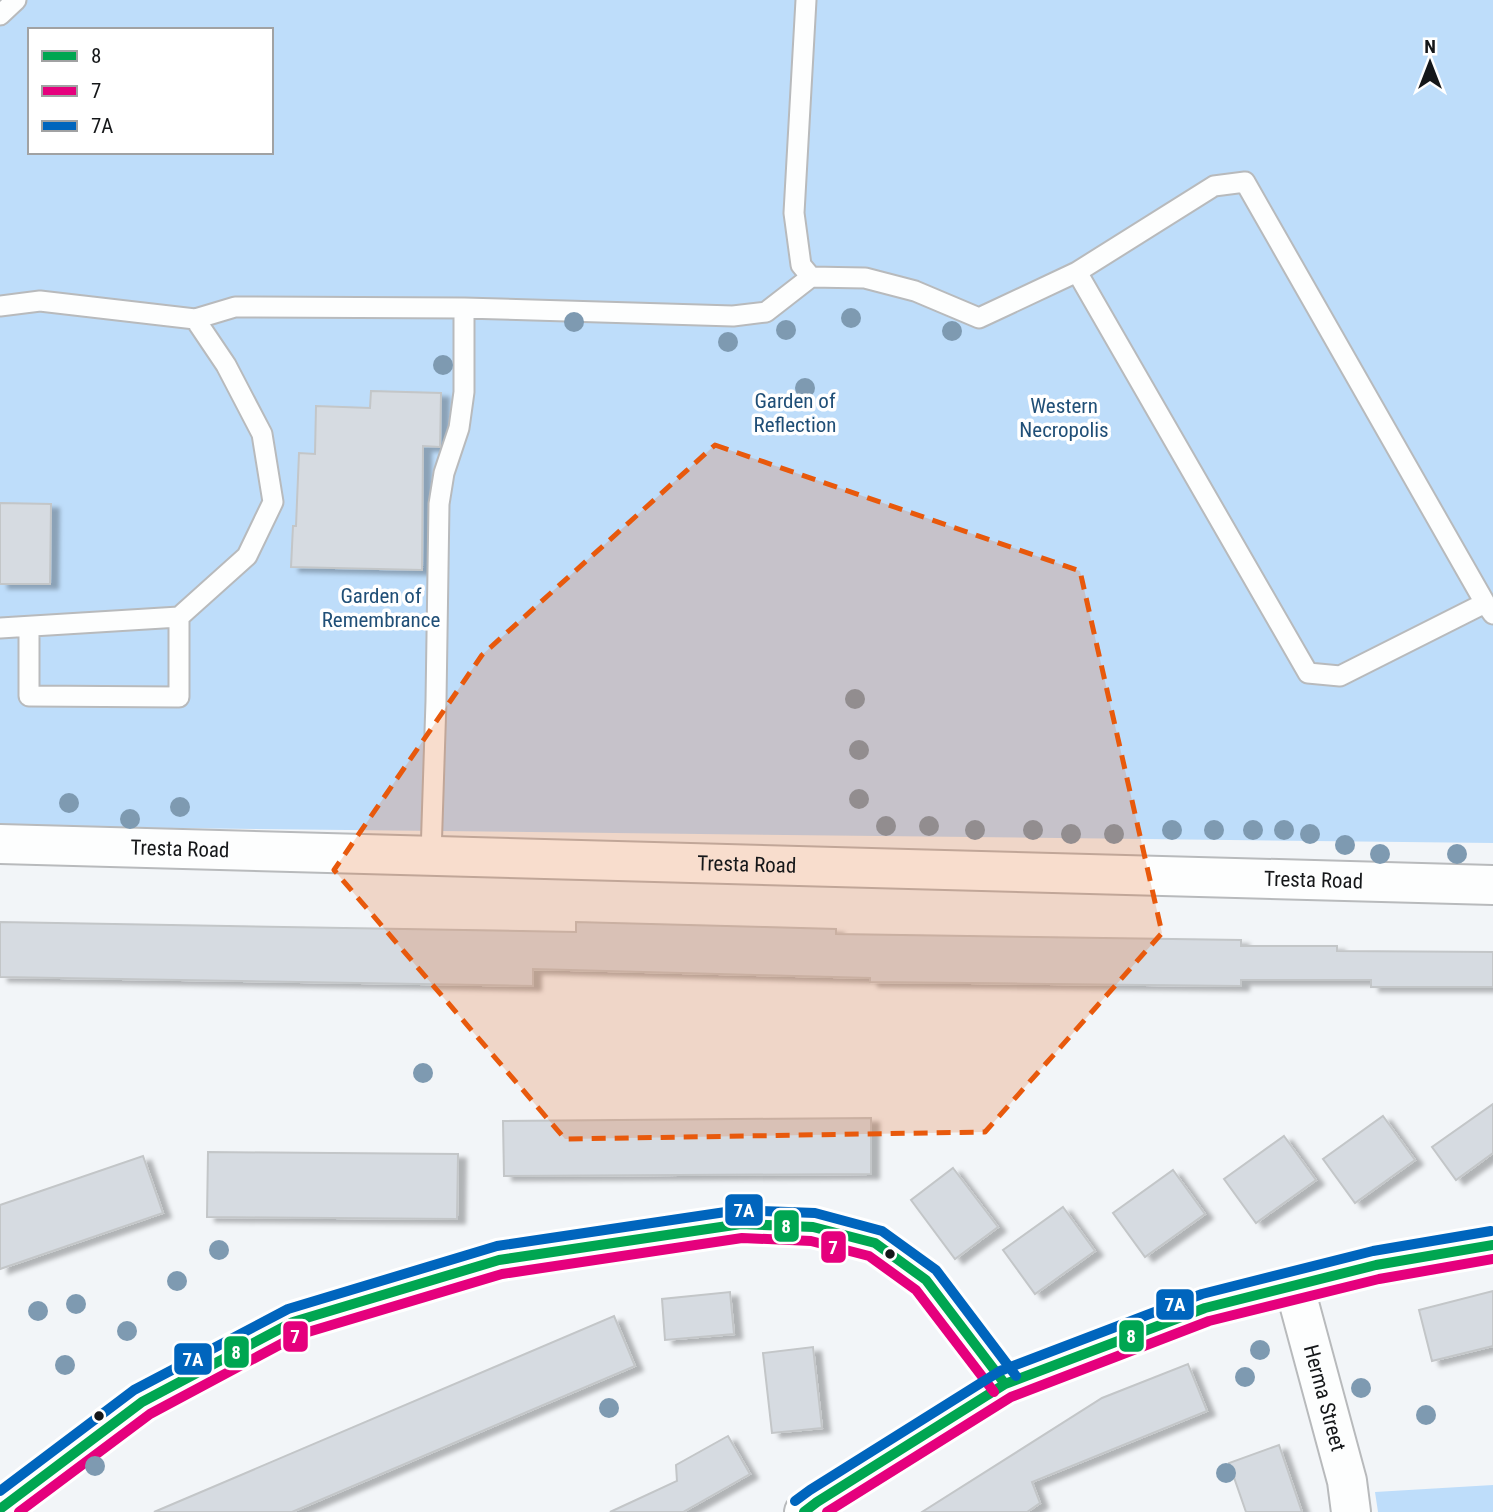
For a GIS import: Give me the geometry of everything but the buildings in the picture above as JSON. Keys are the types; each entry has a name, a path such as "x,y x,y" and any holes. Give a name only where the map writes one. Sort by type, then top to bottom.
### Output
{"street":[{"name":"Tresta Road","path":"0,844 1493,885"},
{"path":"0,1509 142,1402 293,1322 499,1260 741,1224 813,1227 875,1243 926,1280 1005,1384"},
{"path":"804,1512 1005,1384 1205,1308 1376,1265 1493,1245"},
{"name":"Herma Street","path":"1294,1285 1347,1481 1351,1512"}],"lane":[{"path":"0,15 16,0"},
{"path":"806,0 794,213 800,265 811,277"},
{"path":"0,306 40,301 195,319 235,307 464,308 733,316 766,312 811,277 865,278 915,291 979,318 1077,272 1214,186 1245,182 1489,609 1340,676 1308,673 1077,272"},
{"path":"431,855 439,504 444,473 459,428 464,392 464,308"},
{"path":"0,628 179,617 247,556 273,502 262,434 226,365 195,319"},
{"path":"29,627 29,696 179,697 179,617"}],"highlighted area":[{"path":"715,445 1080,571 1162,933 985,1132 565,1139 334,870 482,655"}],"green space":[{"name":"Western Necropolis","path":"0,0 1493,0 1493,843 0,826"},
{"path":"1493,1485 1493,1512 1378,1512 1375,1492"}],"transit line":[{"name":"7A","path":"0,1491 134,1390 288,1309 497,1246 739,1210 815,1213 882,1231 936,1270 1016,1376"},
{"name":"8","path":"0,1509 142,1402 293,1322 499,1260 741,1224 813,1227 875,1243 926,1280 1005,1384"},
{"name":"7A","path":"795,1501 1000,1371 1202,1294 1373,1251 1491,1231"},
{"name":"7","path":"19,1512 150,1414 298,1335 502,1274 742,1238 811,1241 869,1256 916,1290 994,1392"},
{"name":"8","path":"804,1512 1005,1384 1205,1308 1376,1265 1493,1245"},
{"name":"7","path":"827,1512 1011,1397 1209,1321 1379,1279 1493,1259"}],"park label":[{"name":"Garden of Reflection","path":"795,413"},
{"name":"Garden of Remembrance","path":"381,608"}]}
